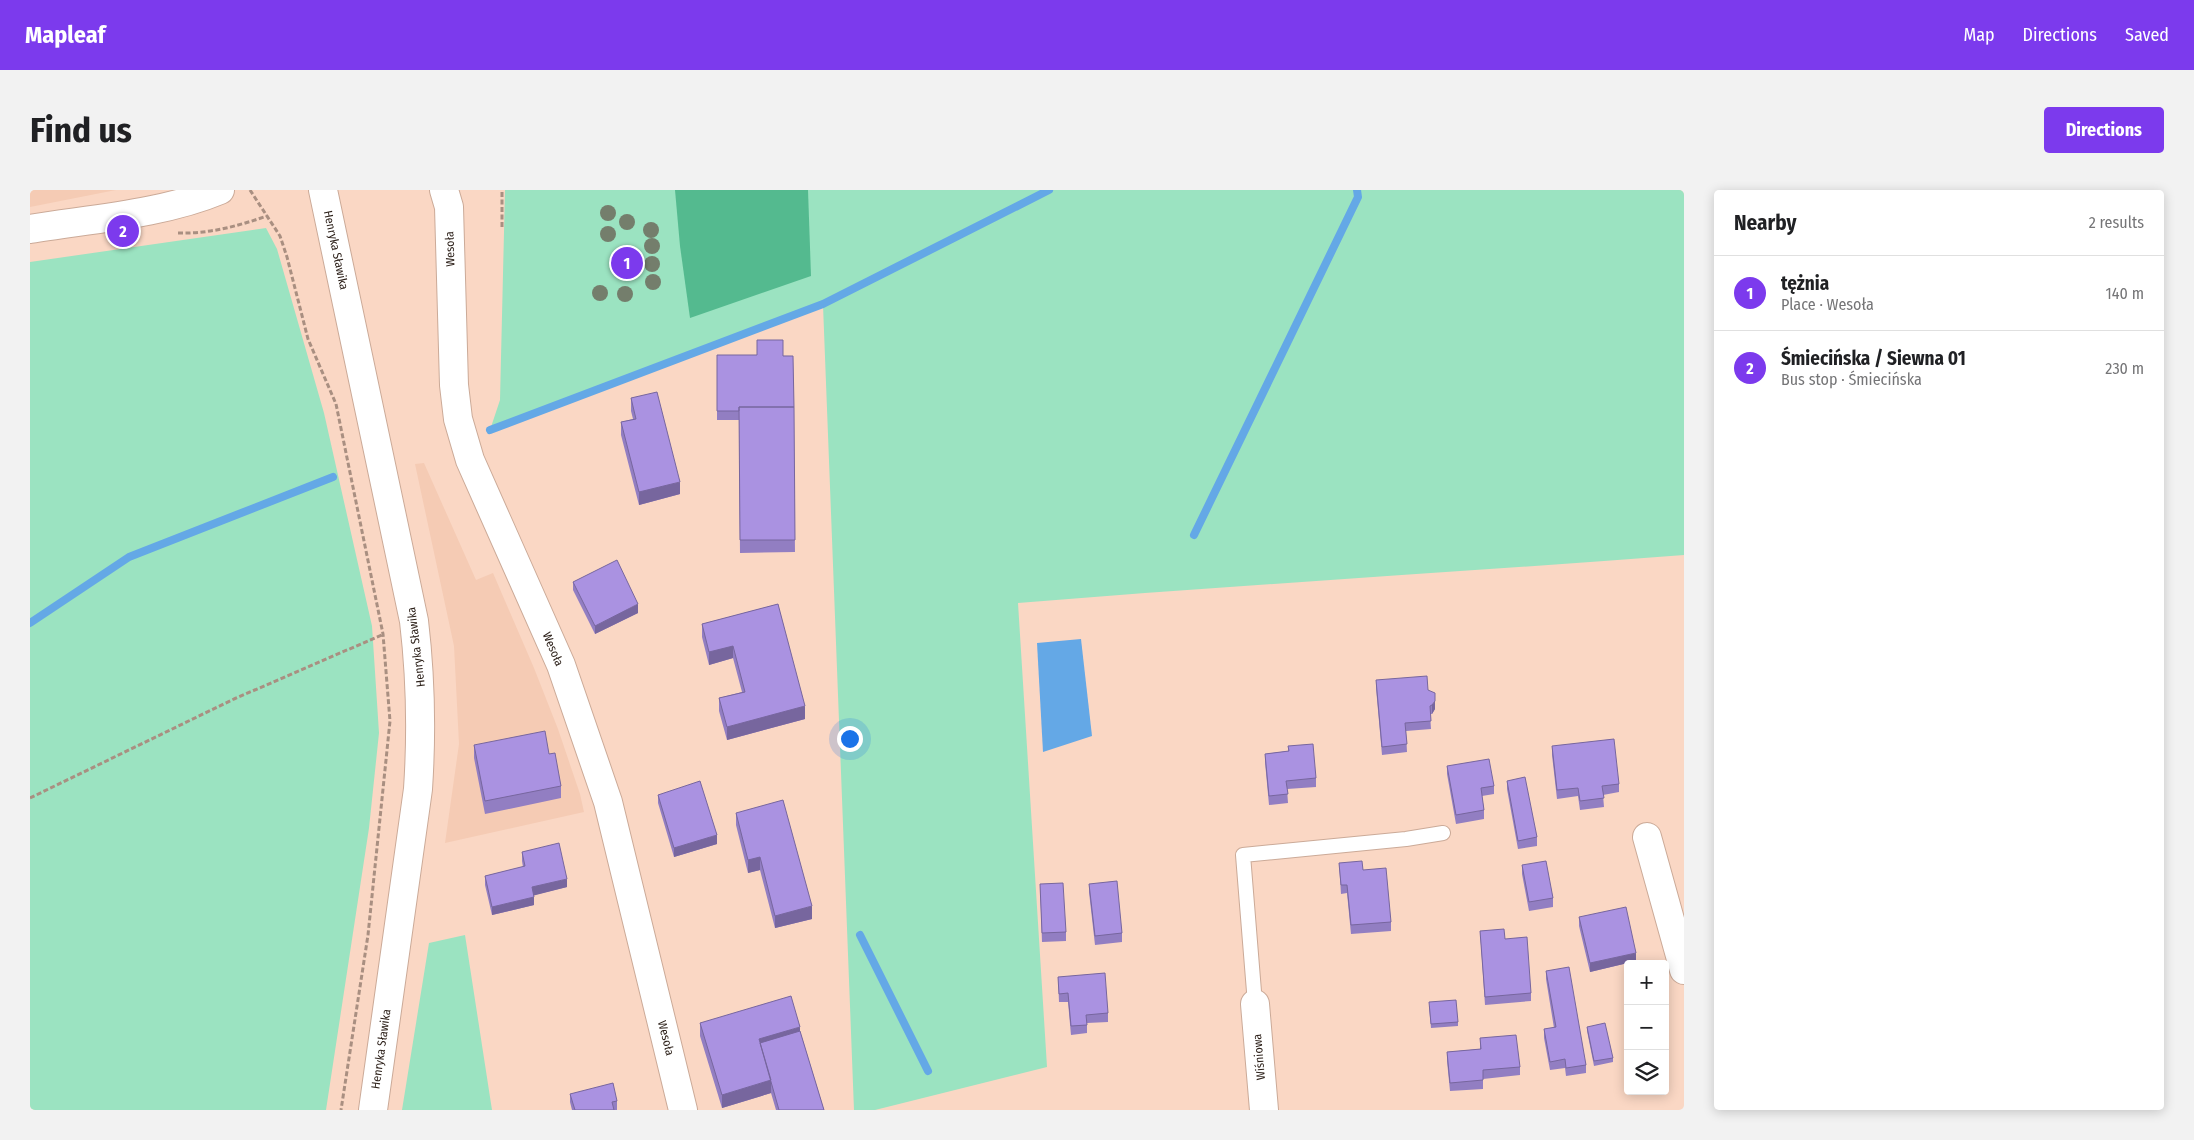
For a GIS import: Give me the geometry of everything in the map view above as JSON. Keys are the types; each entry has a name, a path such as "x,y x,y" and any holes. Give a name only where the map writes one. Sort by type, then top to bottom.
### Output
{"street":[{"path":"30,229 160,208 197,200 220,190"},
{"name":"Henryka Sławika","path":"323,190 414,621 420,672 422,735 418,789 373,1110"},
{"name":"Wesoła","path":"444,190 449,207 454,385 458,419 470,460 560,665 608,802 683,1110"},
{"path":"1647,837 1684,970"},
{"name":"Wiśniowa","path":"1255,1004 1264,1110"}],"lane":[{"path":"1255,1004 1242,855 1406,839 1443,833"}],"path":[{"path":"250,190 280,236 308,339 336,404 383,634 390,721 368,935 341,1110"},
{"path":"502,190 502,227"},
{"path":"30,798 234,699 414,621"}],"shaded area":[{"path":"30,190 116,190 30,207"},
{"path":"424,463 476,580 493,573 558,729 580,794 584,812 445,843 459,744 454,646 415,464"}],"green space":[{"path":"505,190 1684,190 1684,555 1018,603 1047,1067 875,1110 854,1110 823,305 490,430 500,400"},
{"path":"675,190 808,190 811,276 690,318 680,246"},
{"path":"266,228 277,249 324,413 372,626 379,733 369,828 326,1110 30,1110 30,262"},
{"path":"465,935 492,1110 402,1110 429,943"}],"water":[{"path":"1081,639 1092,736 1043,752 1037,643"}],"building":[{"path":"625,247 630,247 630,271 624,270"},
{"path":"757,340 783,340 783,356 793,356 794,407 739,407 739,411 717,411 717,355 757,355"},
{"path":"657,392 680,482 639,492 621,422 636,419 631,398"},
{"path":"739,407 794,407 795,540 740,540"},
{"path":"617,560 638,604 595,626 573,582"},
{"path":"778,604 805,706 727,727 719,698 745,692 733,646 709,652 702,624"},
{"path":"1427,676 1428,690 1435,693 1435,701 1430,706 1431,721 1405,723 1407,744 1382,747 1376,680"},
{"path":"545,731 549,754 555,753 561,786 485,801 474,745"},
{"path":"1614,739 1619,784 1602,786 1604,798 1580,801 1578,788 1557,790 1552,746"},
{"path":"1313,744 1316,778 1286,781 1288,794 1269,796 1265,754 1289,751 1288,746"},
{"path":"1489,759 1494,786 1481,788 1484,810 1456,815 1447,766"},
{"path":"1525,777 1537,837 1518,841 1507,781"},
{"path":"700,781 717,835 674,848 658,795"},
{"path":"783,800 812,906 775,916 760,857 748,860 736,813"},
{"path":"559,843 567,879 532,887 534,897 492,907 485,876 525,866 522,852"},
{"path":"1362,861 1363,870 1386,868 1391,922 1351,925 1347,885 1341,885 1339,863"},
{"path":"1546,861 1553,898 1529,902 1522,865"},
{"path":"1117,881 1122,933 1095,936 1089,884"},
{"path":"1063,883 1066,932 1042,933 1040,884"},
{"path":"1626,907 1636,953 1590,963 1579,917"},
{"path":"1504,929 1505,939 1527,937 1531,993 1485,997 1480,931"},
{"path":"1569,967 1586,1065 1566,1068 1565,1059 1550,1062 1544,1029 1556,1027 1546,971"},
{"path":"1105,973 1108,1013 1086,1015 1087,1025 1071,1026 1068,993 1059,994 1058,977"},
{"path":"791,996 800,1027 759,1039 771,1080 722,1095 700,1023"},
{"path":"1456,1000 1458,1022 1431,1024 1429,1002"},
{"path":"1605,1023 1613,1058 1594,1061 1587,1027"},
{"path":"800,1031 824,1110 779,1110 760,1043"},
{"path":"1516,1035 1520,1067 1483,1070 1483,1080 1450,1083 1447,1052 1481,1049 1480,1038"},
{"path":"613,1083 617,1101 612,1102 614,1110 575,1110 570,1094"}],"waterway":[{"path":"490,430 823,304 1049,190"},
{"path":"1194,535 1358,197 1357,190"},
{"path":"30,623 129,557 333,477"},
{"path":"860,935 928,1071"}],"place":[{"name":"Śmiecińska / Siewna 01","path":"123,231"},
{"name":"tężnia","path":"627,263"}]}
